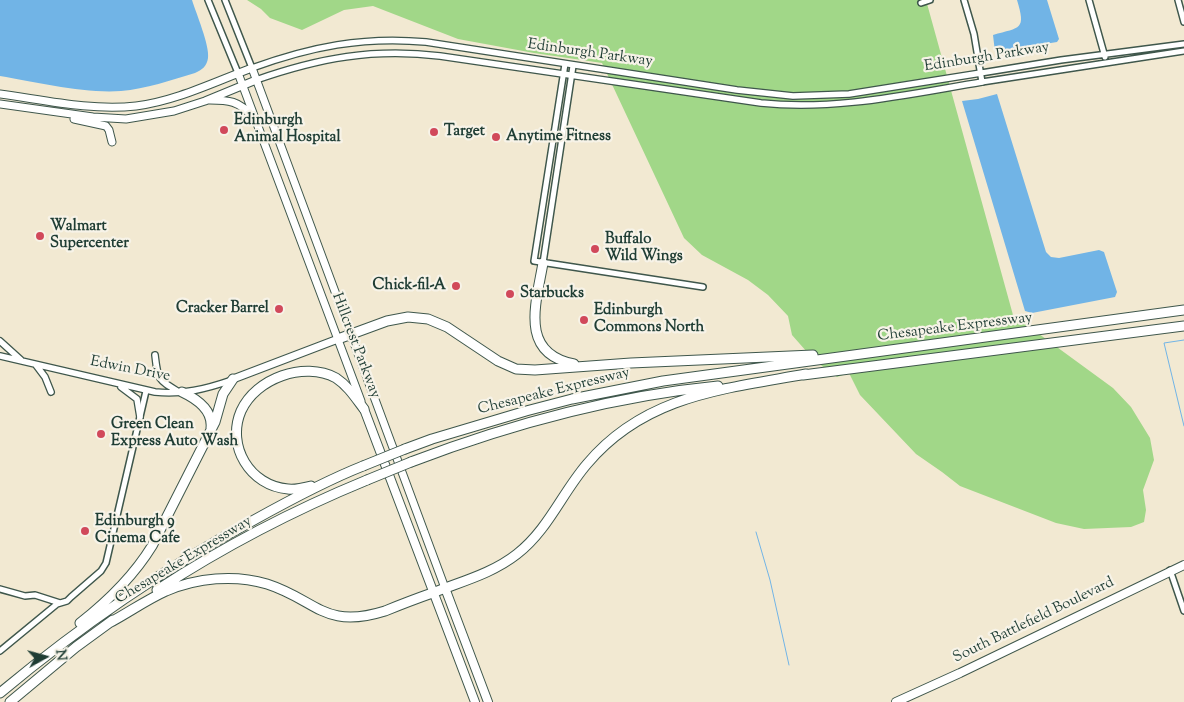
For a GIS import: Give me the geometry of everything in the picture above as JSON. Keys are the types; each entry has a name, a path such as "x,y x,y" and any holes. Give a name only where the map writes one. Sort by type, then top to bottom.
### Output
{"highway":[{"path":"538,262 534,316 535,332 542,347 550,356 563,362 584,366"},
{"name":"Chesapeake Expressway","path":"0,693 31,666 86,625 181,561 274,509 339,476 432,439 517,414 623,388 686,377 1184,310"},
{"path":"338,339 397,319 428,319 447,326 498,361 516,369 535,370 874,352"},
{"name":"Chesapeake Expressway","path":"10,702 76,647 109,623 224,550 315,503 367,480 476,439 519,426 608,404 698,388 1184,326"},
{"path":"339,476 312,486 289,490 269,485 261,480 251,472 237,444 237,428 241,411 250,397 271,380 310,371 324,373 344,384 364,409"},
{"path":"109,623 164,592 195,582 216,579 239,579 266,584 294,595 326,614 346,618 372,615 490,571 518,553 537,535 579,474 597,453 616,436 640,419 685,398 806,374"},
{"path":"31,666 122,585 143,561 215,422 223,394 233,379"},
{"path":"182,392 194,398 203,406 210,420 210,432"}],"main road":[{"name":"Edinburgh Parkway","path":"0,94 95,106 137,106 176,97 252,68"},
{"name":"Hillcrest Parkway","path":"252,68 488,702"},
{"name":"Hillcrest Parkway","path":"238,73 475,702"},
{"name":"Edinburgh Parkway","path":"0,104 92,117 119,118 145,116 174,111 256,80"},
{"path":"205,100 235,102 246,110 259,131"},
{"path":"119,118 128,110 137,106"},
{"path":"42,110 106,126 110,130 112,142"},
{"name":"Edwin Drive","path":"233,379 338,339"},
{"name":"South Battlefield Boulevard","path":"896,702 1184,565"}],"street":[{"name":"Hillcrest Parkway","path":"208,0 238,73"},
{"name":"Hillcrest Parkway","path":"225,0 252,68"},
{"path":"921,3 930,0"},
{"path":"964,0 974,34 982,82"},
{"path":"1090,0 1107,63"},
{"path":"1178,0 1184,22"},
{"name":"Edinburgh Parkway","path":"252,68 314,48 351,42 389,40 426,42 573,66 765,94 802,97 849,94 1104,54 1184,44"},
{"name":"Edinburgh Parkway","path":"256,80 328,58 384,53 431,55 761,103 828,106 1184,50"},
{"path":"538,262 565,64"},
{"path":"538,262 573,66"},
{"path":"538,262 703,288"},
{"path":"0,341 22,362"},
{"path":"155,355 159,378 163,383 182,392"},
{"name":"Edwin Drive","path":"0,356 146,391 182,392 208,388 233,379"},
{"path":"36,365 45,377 51,392"},
{"path":"117,384 137,399 140,417"},
{"path":"1,649 60,603 71,598 101,571 106,563 146,391"},
{"path":"1170,570 1184,611"},
{"path":"0,589 25,596 43,596 60,603"}],"green space":[{"path":"247,0 926,0 1013,315 1113,388 1131,407 1150,438 1154,460 1143,490 1146,510 1144,522 1131,527 1084,529 1056,523 960,486 916,454 860,395 849,373 837,377 814,360 792,335 788,316 768,295 748,280 702,255 684,238 602,63 458,39 373,6 344,10 302,30 270,18 261,9"}],"water":[{"path":"0,0 192,0 207,46 207,63 200,71 195,73 149,86 121,91 92,91 0,76"},
{"path":"1017,0 1047,0 1059,39 1057,42 995,52 993,35 1015,28 1021,22"},
{"path":"997,94 1046,252 1051,257 1059,258 1099,250 1104,252 1117,292 1115,297 1032,313 1025,311 962,101"}],"waterway":[{"path":"1184,340 1164,343 1184,426"},
{"path":"756,532 770,580 789,665"}],"place":[{"name":"Edinburgh Animal Hospital","path":"224,130"},
{"name":"Target","path":"434,132"},
{"name":"Anytime Fitness","path":"496,137"},
{"name":"Walmart Supercenter","path":"40,236"},
{"name":"Buffalo Wild Wings","path":"595,249"},
{"name":"Chick-fil-A","path":"456,286"},
{"name":"Starbucks","path":"510,294"},
{"name":"Cracker Barrel","path":"279,309"},
{"name":"Edinburgh Commons North","path":"584,320"},
{"name":"Green Clean Express Auto Wash","path":"101,434"},
{"name":"Edinburgh 9 Cinema Cafe","path":"85,531"}]}
